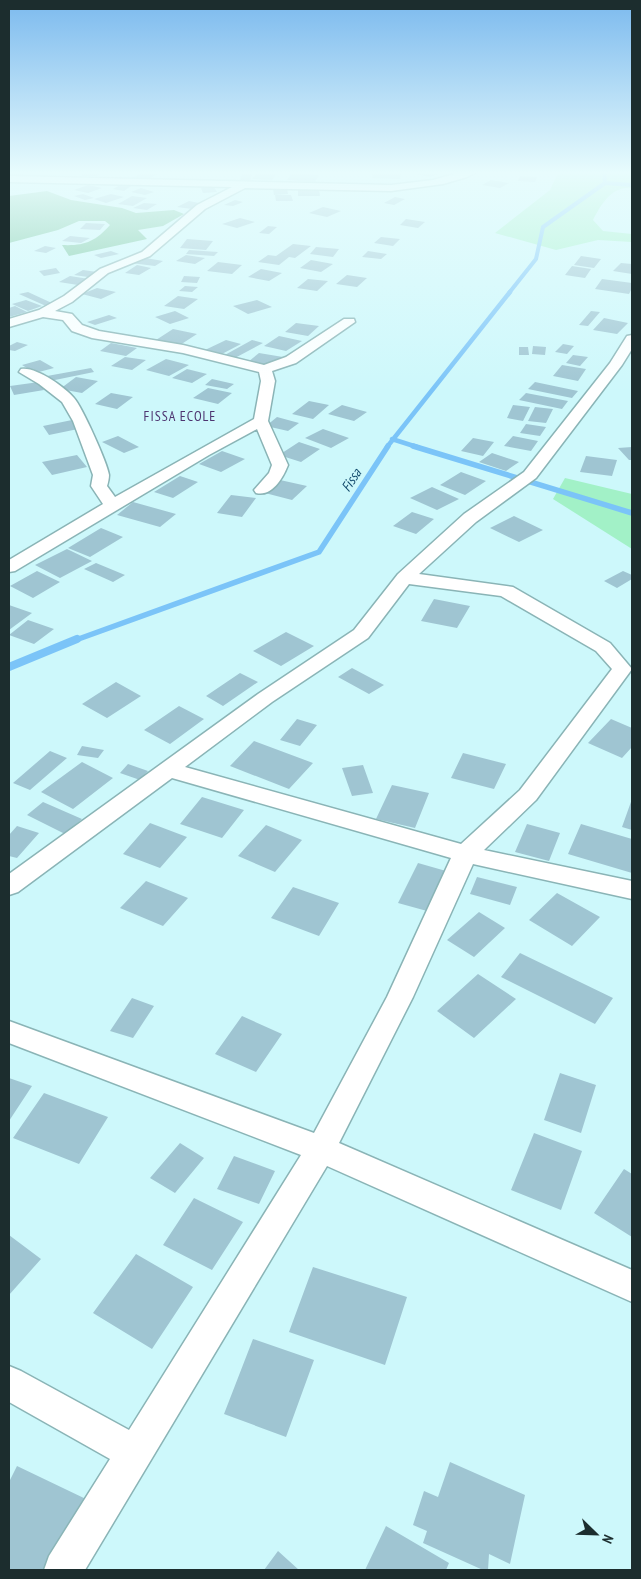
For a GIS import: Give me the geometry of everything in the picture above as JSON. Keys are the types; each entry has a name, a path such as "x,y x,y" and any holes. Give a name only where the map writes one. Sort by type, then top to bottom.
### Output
{"street":[{"path":"9,323 43,313 68,299 104,271 121,262 146,254 157,245"},
{"path":"43,313 67,317 77,328 97,334 182,350 265,369 291,360 349,322"},
{"path":"9,886 265,698 361,634 404,578 470,518 530,475 630,344"},
{"path":"262,490 276,475 280,464 261,421 268,381 265,369"},
{"path":"26,372 44,381 68,400 80,421 101,475 99,486 112,505"},
{"path":"9,567 112,505 261,421"},
{"path":"63,1570 321,1149 400,997 465,854 528,795 627,671 603,647 506,591 404,578"},
{"path":"169,770 465,854 632,890"},
{"path":"9,1032 321,1149 632,1286"},
{"path":"9,1382 135,1453"}],"green space":[{"path":"62,245 121,245 69,256"},
{"path":"537,245 578,245 556,250"},
{"path":"565,478 632,494 632,549 553,499"}],"building":[{"path":"183,245 210,245 206,250 180,248"},
{"path":"292,245 311,246 295,258 289,257 279,265 258,262 268,255 276,256"},
{"path":"45,246 56,248 46,253 34,251"},
{"path":"316,247 339,249 333,257 310,254"},
{"path":"189,250 218,252 214,256 186,254"},
{"path":"111,251 119,254 101,258 94,255"},
{"path":"368,251 387,254 381,259 362,257"},
{"path":"186,255 205,258 195,264 176,261"},
{"path":"581,256 601,259 594,268 574,265"},
{"path":"140,257 163,261 155,266 131,263"},
{"path":"311,260 333,264 321,272 300,268"},
{"path":"218,262 242,265 232,274 207,271"},
{"path":"621,263 632,264 632,274 613,271"},
{"path":"137,265 151,268 139,275 125,273"},
{"path":"572,266 591,269 585,278 565,275"},
{"path":"56,268 60,273 44,276 39,271"},
{"path":"261,269 282,273 269,281 248,277"},
{"path":"83,270 97,272 88,277 74,275"},
{"path":"347,275 367,278 357,287 336,284"},
{"path":"70,276 89,279 78,285 59,282"},
{"path":"184,276 200,277 197,283 181,282"},
{"path":"308,279 328,281 317,291 297,288"},
{"path":"602,279 632,283 632,288 629,294 595,289"},
{"path":"185,286 198,287 192,292 179,291"},
{"path":"97,288 116,292 101,299 82,294"},
{"path":"28,292 54,304 46,306 19,294"},
{"path":"178,296 198,299 184,309 164,306"},
{"path":"26,300 42,306 28,311 12,304"},
{"path":"257,300 272,307 248,314 233,306"},
{"path":"15,306 27,312 9,317 9,308"},
{"path":"175,311 189,318 170,324 155,317"},
{"path":"591,311 600,312 588,326 579,325"},
{"path":"109,315 117,318 95,325 87,322"},
{"path":"604,318 628,323 617,334 593,330"},
{"path":"296,323 319,326 308,336 285,332"},
{"path":"173,329 197,334 180,345 156,340"},
{"path":"279,336 302,341 286,351 264,346"},
{"path":"226,340 241,344 220,355 205,350"},
{"path":"252,340 263,343 233,359 223,356"},
{"path":"17,342 28,345 15,351 9,350 9,346"},
{"path":"111,343 137,348 126,356 100,351"},
{"path":"563,344 574,346 567,354 555,352"},
{"path":"533,346 546,347 545,355 532,354"},
{"path":"519,347 528,347 529,355 519,355"},
{"path":"259,353 283,357 271,366 248,362"},
{"path":"573,355 588,357 580,366 566,363"},
{"path":"125,357 146,360 132,370 111,366"},
{"path":"166,359 189,365 169,376 146,370"},
{"path":"40,360 54,368 35,373 22,365"},
{"path":"562,365 586,369 578,381 553,376"},
{"path":"91,368 94,372 50,381 47,376"},
{"path":"187,369 207,374 192,383 172,378"},
{"path":"76,377 98,381 82,393 60,389"},
{"path":"212,379 234,384 227,389 205,385"},
{"path":"39,382 44,390 14,395 10,386"},
{"path":"535,382 578,391 572,398 528,389"},
{"path":"208,388 232,393 218,404 193,398"},
{"path":"111,393 133,397 117,409 95,404"},
{"path":"526,393 568,401 562,409 519,400"},
{"path":"309,401 329,405 313,419 292,414"},
{"path":"342,405 367,412 354,421 328,414"},
{"path":"513,405 530,407 523,421 507,418"},
{"path":"535,407 553,409 546,423 528,421"},
{"path":"277,417 299,423 288,431 266,426"},
{"path":"72,420 78,429 49,435 43,426"},
{"path":"526,424 546,427 540,436 520,433"},
{"path":"323,429 349,438 331,448 305,438"},
{"path":"118,436 139,447 124,453 102,442"},
{"path":"513,436 538,441 531,451 504,446"},
{"path":"473,438 494,442 483,456 461,451"},
{"path":"299,442 320,449 301,462 279,455"},
{"path":"632,447 632,460 629,460 618,448"},
{"path":"222,451 245,459 221,472 199,464"},
{"path":"492,453 519,462 506,471 479,462"},
{"path":"77,455 87,467 52,475 42,462"},
{"path":"586,456 617,460 612,476 580,472"},
{"path":"461,472 486,481 465,495 440,485"},
{"path":"180,476 198,482 173,498 154,492"},
{"path":"280,480 307,486 292,500 265,493"},
{"path":"432,487 459,499 437,510 410,498"},
{"path":"231,495 256,498 242,517 217,513"},
{"path":"133,502 176,514 160,527 117,515"},
{"path":"412,512 434,519 416,534 393,526"},
{"path":"514,516 543,530 519,542 490,528"},
{"path":"101,528 123,537 90,557 68,548"},
{"path":"67,549 92,561 60,578 35,565"},
{"path":"96,563 125,575 113,582 84,569"},
{"path":"37,571 60,582 33,598 10,586"},
{"path":"623,571 632,575 632,579 617,588 604,581"},
{"path":"434,599 470,606 457,628 421,621"},
{"path":"9,605 32,613 9,630"},
{"path":"28,620 54,629 34,644 9,635"},
{"path":"286,632 314,646 281,666 253,651"},
{"path":"352,668 384,685 369,694 338,677"},
{"path":"240,673 258,682 223,706 206,696"},
{"path":"116,682 141,696 107,718 82,704"},
{"path":"179,706 204,719 170,744 144,730"},
{"path":"297,719 317,725 300,746 280,740"},
{"path":"611,719 632,728 632,747 622,758 588,743"},
{"path":"254,741 313,763 289,789 230,766"},
{"path":"82,746 104,750 98,758 77,755"},
{"path":"50,751 67,758 30,790 13,783"},
{"path":"463,753 506,764 494,789 451,778"},
{"path":"82,762 113,778 73,809 41,792"},
{"path":"128,764 148,771 140,780 120,773"},
{"path":"363,765 373,793 352,796 342,768"},
{"path":"392,785 429,793 415,828 376,819"},
{"path":"202,797 244,810 222,838 180,824"},
{"path":"632,799 632,830 622,827"},
{"path":"43,802 82,819 65,834 27,815"},
{"path":"150,823 187,837 160,868 123,854"},
{"path":"527,824 560,833 549,861 515,852"},
{"path":"581,824 632,839 632,873 568,854"},
{"path":"266,825 302,840 275,872 238,856"},
{"path":"17,826 39,833 17,858 9,856 9,835"},
{"path":"418,863 446,871 427,911 398,903"},
{"path":"477,877 517,887 510,905 470,894"},
{"path":"146,881 188,898 163,926 120,908"},
{"path":"293,887 339,903 319,936 271,918"},
{"path":"557,893 600,917 572,946 529,920"},
{"path":"479,912 505,928 474,957 447,940"},
{"path":"520,953 613,998 595,1024 501,977"},
{"path":"478,974 516,999 474,1038 437,1011"},
{"path":"132,998 154,1006 133,1038 110,1031"},
{"path":"242,1016 282,1034 256,1072 215,1054"},
{"path":"560,1073 596,1085 581,1133 544,1120"},
{"path":"9,1078 32,1086 9,1121"},
{"path":"44,1093 108,1117 79,1164 13,1138"},
{"path":"534,1133 582,1151 561,1210 511,1190"},
{"path":"180,1143 204,1158 175,1193 150,1178"},
{"path":"234,1156 275,1171 259,1204 217,1189"},
{"path":"624,1169 632,1174 632,1237 594,1213"},
{"path":"194,1198 243,1222 212,1270 163,1245"},
{"path":"9,1235 41,1259 9,1295"},
{"path":"136,1254 193,1287 152,1349 93,1313"},
{"path":"313,1267 407,1297 385,1365 289,1332"},
{"path":"253,1339 314,1360 286,1437 224,1414"},
{"path":"450,1462 525,1495 510,1564 489,1554 488,1570 483,1570 423,1543 427,1531 413,1525 424,1491 438,1497"},
{"path":"17,1466 88,1500 52,1570 9,1570 9,1482"},
{"path":"386,1526 449,1563 446,1570 365,1570"},
{"path":"278,1551 299,1570 264,1570"}],"waterway":[{"name":"Fissa","path":"509,293 536,259 539,245"},
{"name":"Fissa","path":"393,439 510,292"},
{"name":"Fissa","path":"387,447 393,439"},
{"path":"393,439 417,447"},
{"name":"Fissa","path":"73,641 319,552 388,446"},
{"path":"413,446 632,513"},
{"name":"Fissa","path":"9,667 77,639"}],"district":[{"name":"FISSA ECOLE","path":"180,416"}]}
